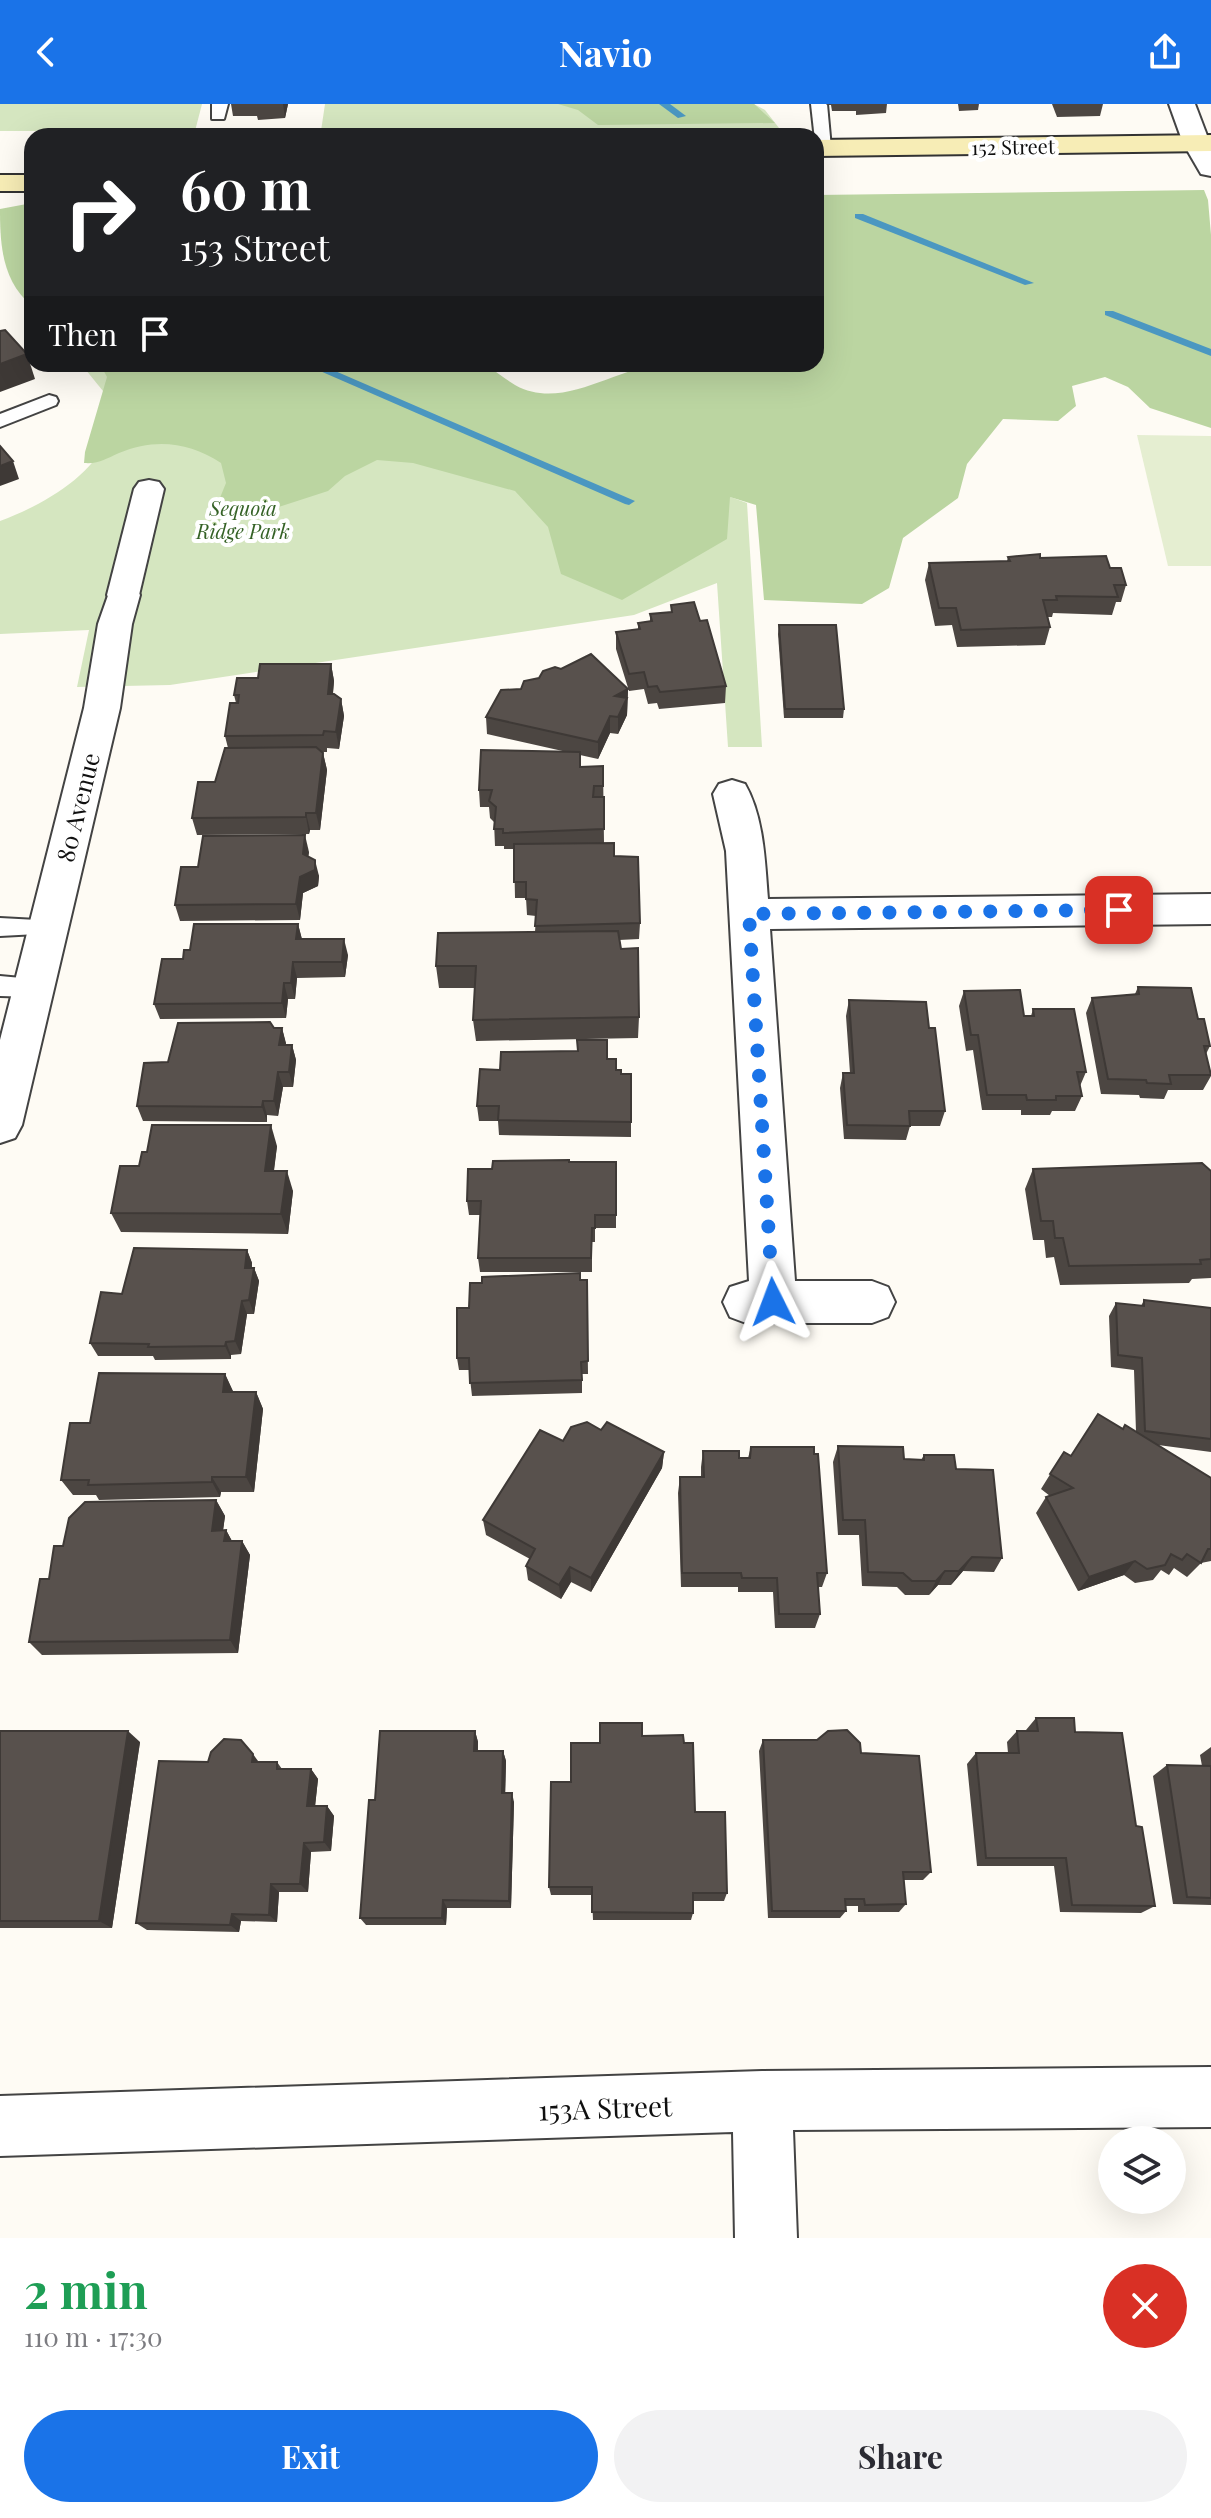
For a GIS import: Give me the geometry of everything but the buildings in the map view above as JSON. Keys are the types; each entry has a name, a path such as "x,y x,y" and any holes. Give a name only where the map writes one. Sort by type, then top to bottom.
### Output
{"main road":[{"name":"152 Street","path":"824,148 1203,143"},
{"path":"1183,172 1211,170"},
{"path":"0,183 24,183"}],"street":[{"path":"1182,104 1203,143 1211,170"},
{"name":"80 Avenue","path":"0,1125 17,986 48,927 102,708 115,624 149,489"},
{"path":"732,794 745,851 749,914 758,1302 872,1302"},
{"path":"749,914 1211,909"},
{"name":"153A Street","path":"0,2126 762,2101 1211,2097"},
{"path":"762,2101 766,2238"}],"lane":[{"path":"819,104 820,128"},
{"path":"0,421 49,401"},
{"path":"0,927 48,927"}],"green space":[{"path":"0,104 202,104 196,128 24,128 24,131 0,131"},
{"path":"325,104 754,104 765,110 779,128 321,128"},
{"path":"558,104 754,104 775,123 598,125 578,110"},
{"path":"1204,190 1208,200 1211,235 1211,428 1150,408 1128,387 1105,377 1072,386 1076,406 1058,421 1003,419 967,464 958,498 903,538 889,588 862,604 764,600 756,505 730,497 727,539 622,600 561,574 548,527 515,491 413,463 377,460 345,476 328,491 217,527 211,520 226,483 221,463 197,450 172,444 146,445 98,462 84,463 107,377 104,372 496,372 515,385 533,392 552,394 589,386 626,372 824,372 824,195"},
{"path":"24,204 24,298 14,285 5,262 0,209"},
{"name":"Sequoia Ridge Park","path":"88,372 387,372 747,503 762,747 728,747 717,583 634,615 170,685 77,687 89,630 0,634 0,521 47,499 89,466 108,438 116,407"},
{"path":"1137,435 1211,436 1211,566 1168,566"}],"waterway":[{"path":"664,104 681,116"},
{"path":"859,216 1029,283"},
{"path":"1109,313 1211,353"},
{"path":"329,372 629,501"}],"route":[{"path":"773,1302 749,914 1119,910"}]}
